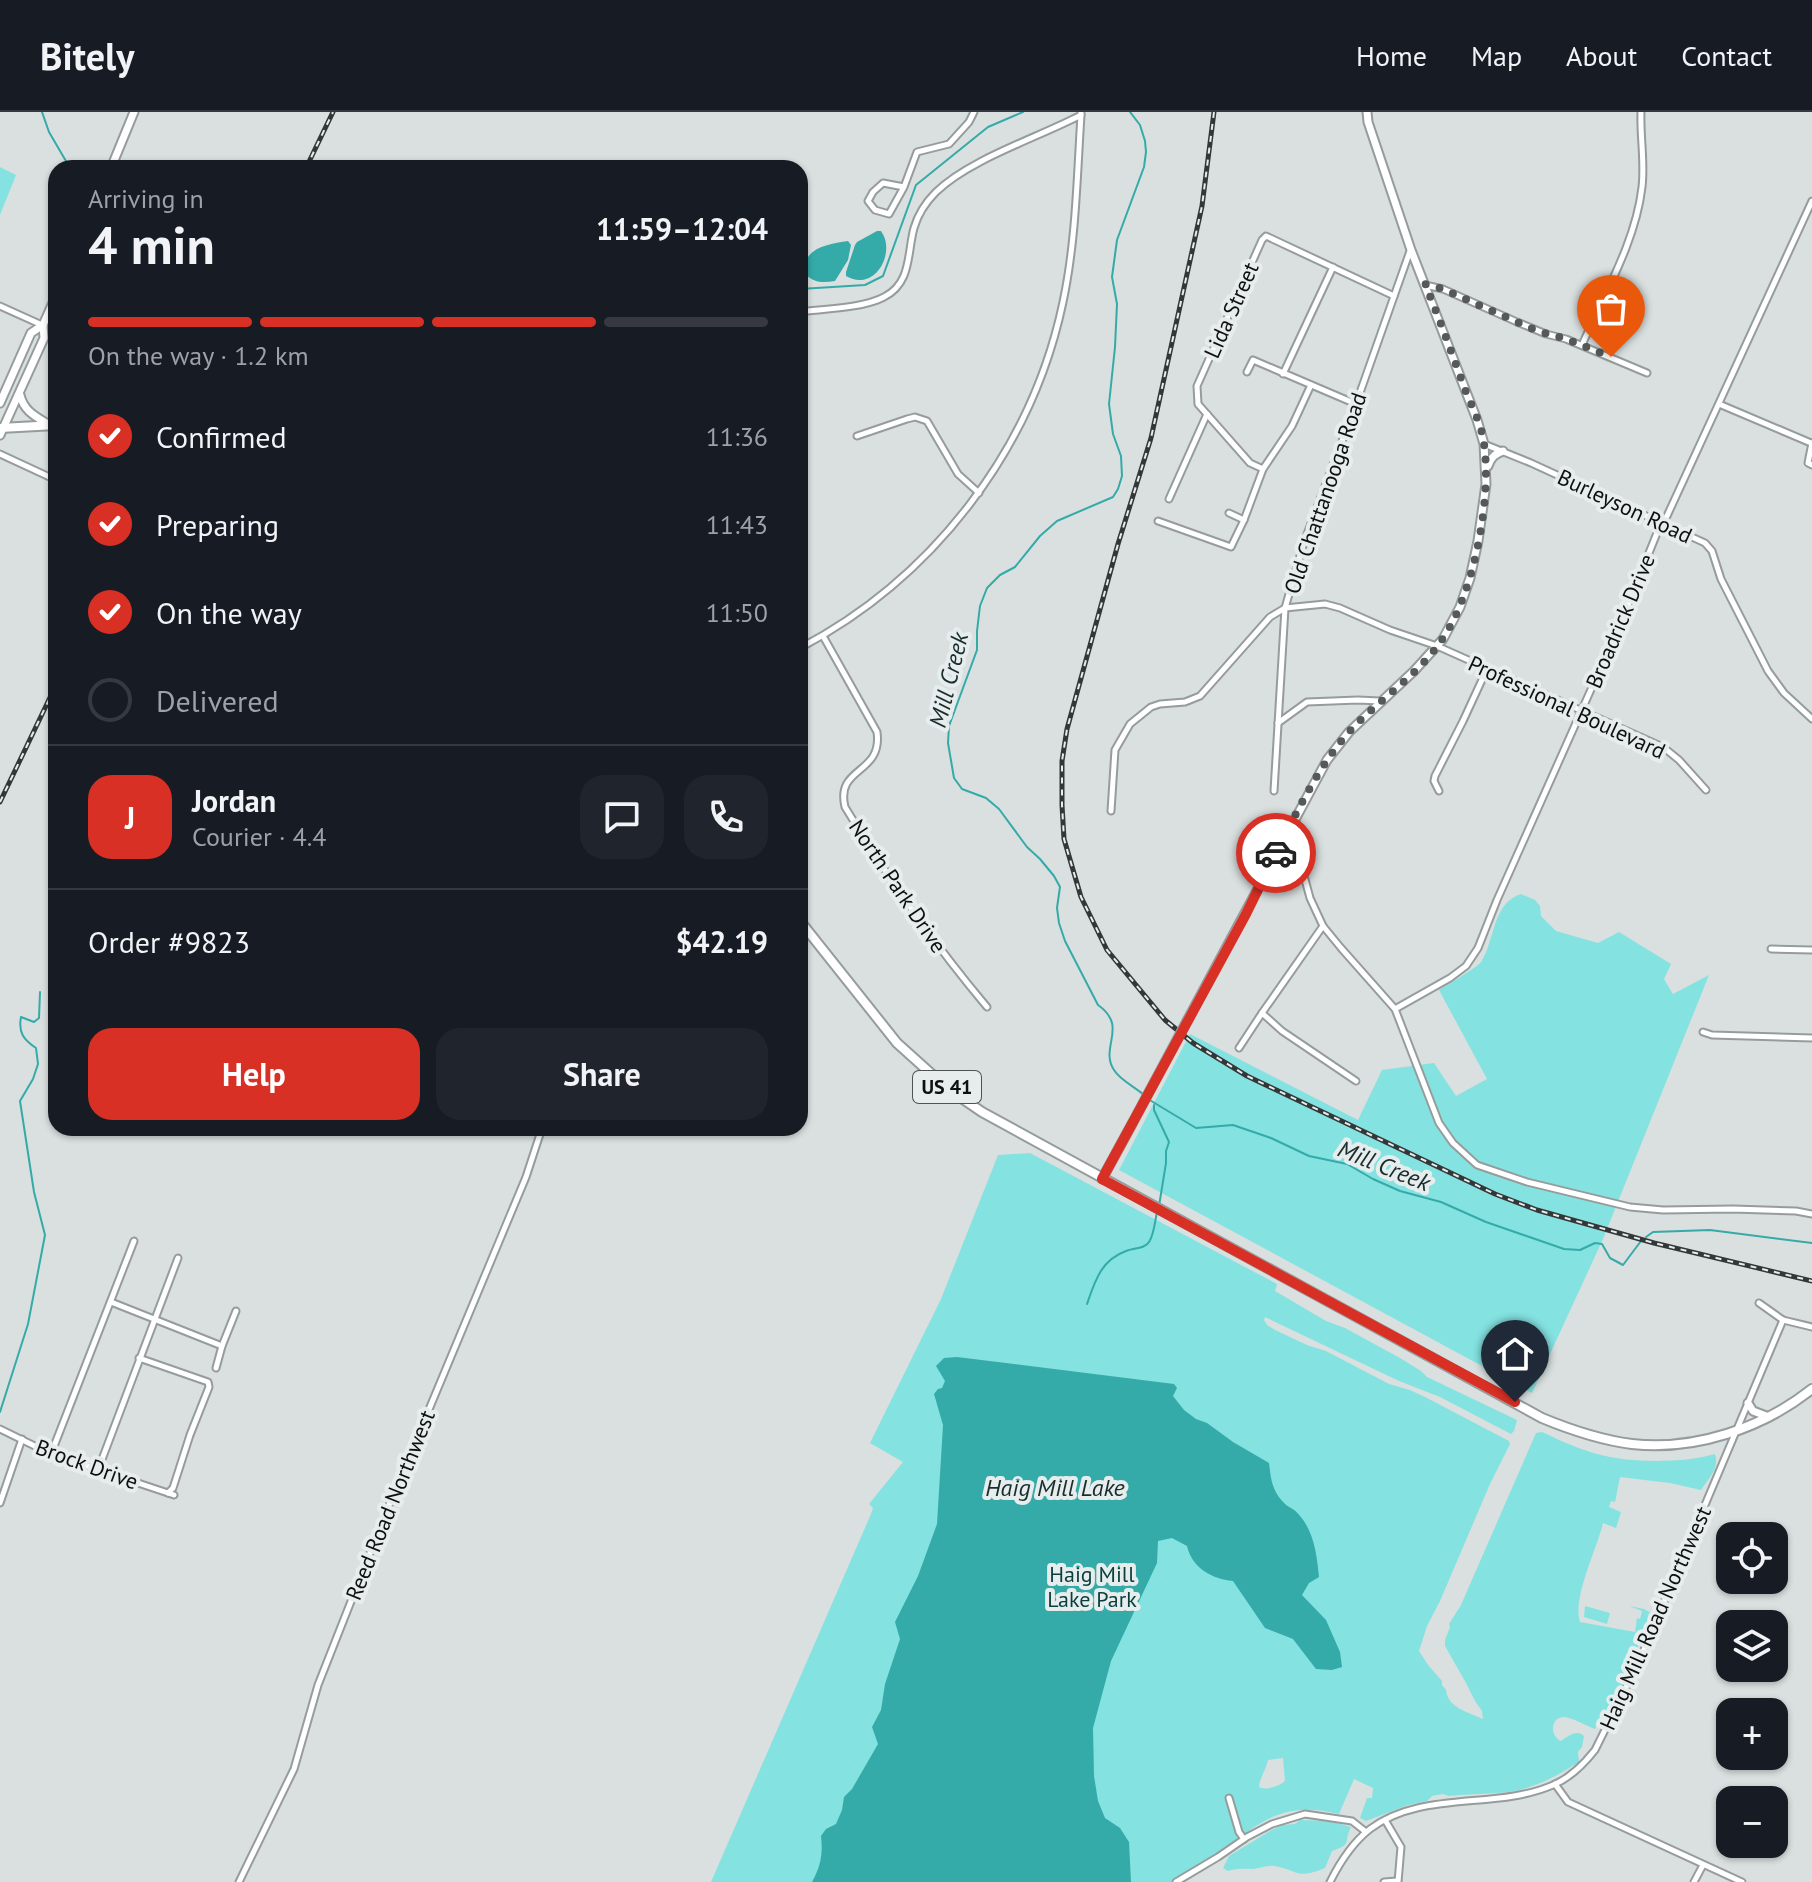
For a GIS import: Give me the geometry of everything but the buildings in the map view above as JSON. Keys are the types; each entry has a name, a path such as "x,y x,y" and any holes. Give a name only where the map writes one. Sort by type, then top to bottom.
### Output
{"highway":[{"path":"1,430 48,426"},
{"name":"US 41","path":"808,931 897,1043 924,1069 982,1112 1542,1418 1603,1439 1649,1445 1677,1444 1736,1431 1783,1410 1812,1389"}],"main road":[{"path":"114,160 134,112"},
{"path":"1102,1179 1327,760 1349,732 1443,639 1460,607 1470,578 1484,507 1484,444 1411,250 1367,112"},
{"path":"1,430 44,338 43,325 48,314"},
{"path":"0,403 31,333 43,325"},
{"path":"19,393 29,413 48,423"},
{"path":"1486,471 1495,454 1503,451"},
{"path":"1748,1403 1753,1411 1769,1417"}],"street":[{"path":"904,187 883,183 868,201 875,210 889,214 904,187 917,152 949,144 974,112"},
{"path":"1582,345 1635,222 1644,159 1641,112"},
{"path":"808,311 885,297 904,277 918,216 936,192 963,171 1081,114"},
{"path":"808,644 868,606 913,568 979,493 1020,426 1043,372 1058,323 1071,245 1081,114"},
{"name":"Broadrick Drive","path":"1395,1009 1450,978 1466,966 1478,948 1662,523 1812,201"},
{"name":"Lida Street","path":"1207,414 1198,404 1197,386 1262,240 1266,236 1333,267"},
{"name":"Old Chattanooga Road","path":"1274,791 1285,608 1304,542 1411,250"},
{"path":"1283,374 1333,267 1394,296"},
{"path":"1425,284 1647,373"},
{"path":"0,306 43,325"},
{"path":"1247,372 1253,360 1356,404"},
{"path":"1158,521 1231,547 1263,469 1292,426 1311,385"},
{"path":"1719,404 1812,442 1808,463 1812,465"},
{"path":"1169,499 1207,414 1250,463 1263,469"},
{"path":"857,436 907,419 921,418 932,428 958,474 979,493"},
{"name":"Burleyson Road","path":"1484,444 1710,547 1721,579 1768,671 1784,693 1812,719"},
{"path":"0,454 48,476"},
{"path":"1229,513 1244,520"},
{"name":"Professional Boulevard","path":"1285,608 1325,604 1437,646 1663,747 1706,790"},
{"path":"1111,811 1115,750 1130,724 1151,707 1185,702 1200,696 1270,617 1285,608"},
{"name":"North Park Drive","path":"823,636 877,732 878,745 873,758 845,787 845,807 910,908 987,1007"},
{"path":"1439,791 1435,776 1487,669"},
{"path":"1277,724 1307,702 1381,701"},
{"path":"1279,847 1300,861 1310,898 1323,926 1395,1009 1439,1123 1453,1143 1477,1165 1527,1182 1630,1207 1812,1214"},
{"path":"1239,1048 1323,926"},
{"path":"1771,949 1812,950"},
{"path":"1262,1013 1282,1031 1356,1081"},
{"path":"1703,1032 1712,1035 1812,1038"},
{"name":"Reed Road Northwest","path":"239,1882 294,1769 318,1685 526,1177 539,1136"},
{"path":"51,1454 134,1241"},
{"path":"98,1470 178,1258"},
{"path":"111,1302 222,1346"},
{"path":"1759,1303 1783,1320 1812,1327"},
{"path":"216,1368 236,1311"},
{"name":"Haig Mill Road Northwest","path":"1330,1882 1346,1853 1366,1832 1385,1820 1419,1807 1506,1797 1555,1784 1587,1760 1605,1733 1640,1659 1783,1320"},
{"name":"Brock Drive","path":"0,1429 51,1454 171,1494 209,1387 208,1382 139,1358"},
{"path":"0,1503 22,1439"},
{"path":"1555,1784 1568,1802 1742,1882"},
{"path":"1229,1798 1244,1839"},
{"path":"1176,1882 1272,1824 1305,1814 1352,1821 1366,1832"},
{"path":"1384,1882 1398,1881 1401,1847 1385,1820"},
{"path":"1694,1882 1703,1865"}],"green space":[{"path":"0,167 16,175 0,215"},
{"path":"1521,894 1535,900 1540,906 1541,916 1556,931 1598,943 1619,932 1671,964 1664,979 1673,994 1709,975 1603,1239 1532,1393 1119,1170 1190,1034 1358,1120 1382,1070 1434,1063 1456,1096 1487,1079 1439,990 1481,962 1504,905"},
{"name":"Haig Mill Lake Park","path":"1030,1153 1277,1284 1275,1291 1400,1358 1427,1377 1517,1420 1511,1434 1440,1397 1399,1381 1265,1317 1267,1325 1275,1330 1326,1351 1389,1384 1425,1397 1509,1441 1427,1626 1419,1651 1442,1681 1451,1701 1460,1709 1483,1719 1482,1711 1445,1646 1445,1640 1449,1624 1461,1605 1536,1433 1542,1432 1613,1458 1658,1461 1715,1454 1715,1469 1701,1490 1620,1477 1615,1502 1611,1501 1609,1507 1621,1512 1616,1528 1603,1523 1582,1587 1578,1612 1580,1622 1635,1632 1637,1618 1640,1619 1642,1611 1629,1606 1644,1609 1652,1617 1609,1713 1603,1713 1595,1729 1566,1717 1554,1723 1553,1731 1561,1741 1575,1733 1584,1736 1578,1752 1579,1762 1527,1788 1501,1793 1432,1796 1427,1801 1366,1821 1360,1818 1367,1798 1372,1798 1373,1788 1354,1779 1339,1814 1302,1810 1280,1814 1247,1832 1248,1835 1203,1867 1204,1870 1184,1882 711,1882 871,1514 873,1508 869,1504 903,1462 870,1443 941,1299 998,1155","holes":["1283,1758 1285,1781 1272,1787 1259,1787 1268,1760"]},
{"path":"1585,1606 1610,1613 1607,1624 1584,1617"},
{"path":"1300,1820 1330,1821 1351,1827 1345,1845 1332,1851 1325,1868 1302,1874 1272,1866 1228,1871 1223,1868 1229,1856 1270,1831"}],"water":[{"path":"881,231 886,250 880,268 866,279 856,280 846,276 857,242"},
{"path":"848,241 851,245 848,260 835,281 819,282 808,276 808,257 825,246"},
{"name":"Haig Mill Lake","path":"957,1357 1174,1384 1177,1388 1173,1396 1184,1410 1269,1463 1277,1494 1305,1522 1312,1537 1319,1577 1309,1583 1302,1595 1326,1620 1340,1652 1342,1667 1332,1670 1316,1669 1293,1639 1265,1628 1233,1581 1204,1571 1193,1560 1187,1546 1172,1538 1158,1541 1157,1563 1111,1661 1093,1728 1098,1801 1105,1818 1120,1828 1129,1842 1131,1882 812,1882 821,1859 821,1836 836,1824 844,1797 852,1789 878,1744 872,1727 881,1710 885,1684 900,1639 895,1622 918,1576 937,1524 943,1425 934,1394 945,1381 936,1366 944,1358"}],"waterway":[{"name":"Mill Creek","path":"42,112 49,132 65,160"},
{"name":"Mill Creek","path":"808,289 865,285 883,276 916,185 988,127 1023,112"},
{"name":"Mill Creek","path":"1130,112 1140,125 1146,152 1144,167 1117,240 1112,277 1117,304 1109,404 1113,434 1121,456 1122,476 1113,497 1057,521 1040,536 1015,567 1000,575 987,588 980,606 977,650 949,726 948,743 954,778 962,789 986,798 999,809 1027,847 1054,876 1060,887 1057,908 1065,941 1098,1005 1111,1021 1110,1062 1120,1077 1144,1095"},
{"path":"0,1412 28,1324 45,1235 34,1192 20,1101 38,1064 36,1048 21,1032 21,1017 34,1022 39,1018 40,992"},
{"name":"Mill Creek","path":"1148,1099 1196,1128 1233,1125 1309,1156 1347,1164 1400,1191 1441,1202 1486,1222 1564,1249 1580,1250 1595,1243 1602,1244 1610,1258 1623,1265 1641,1241"},
{"path":"1154,1105 1169,1142 1159,1206"},
{"path":"1087,1304 1096,1279 1110,1260 1149,1242 1157,1212"},
{"name":"Mill Creek","path":"1646,1237 1653,1232 1710,1230 1812,1243"}],"railway":[{"path":"310,160 333,112"},
{"path":"1214,112 1202,206 1151,438 1067,729 1062,761 1064,839 1081,897 1107,950 1165,1020 1193,1043 1247,1076 1495,1194 1537,1210 1654,1243 1812,1281"},
{"path":"0,802 48,702"}],"way so far":[{"path":"1276,853 1327,760 1349,732 1443,639 1460,607 1470,578 1484,507 1484,444 1425,284 1538,331 1611,357"}],"route":[{"path":"1276,853 1102,1179 1515,1402"}]}
